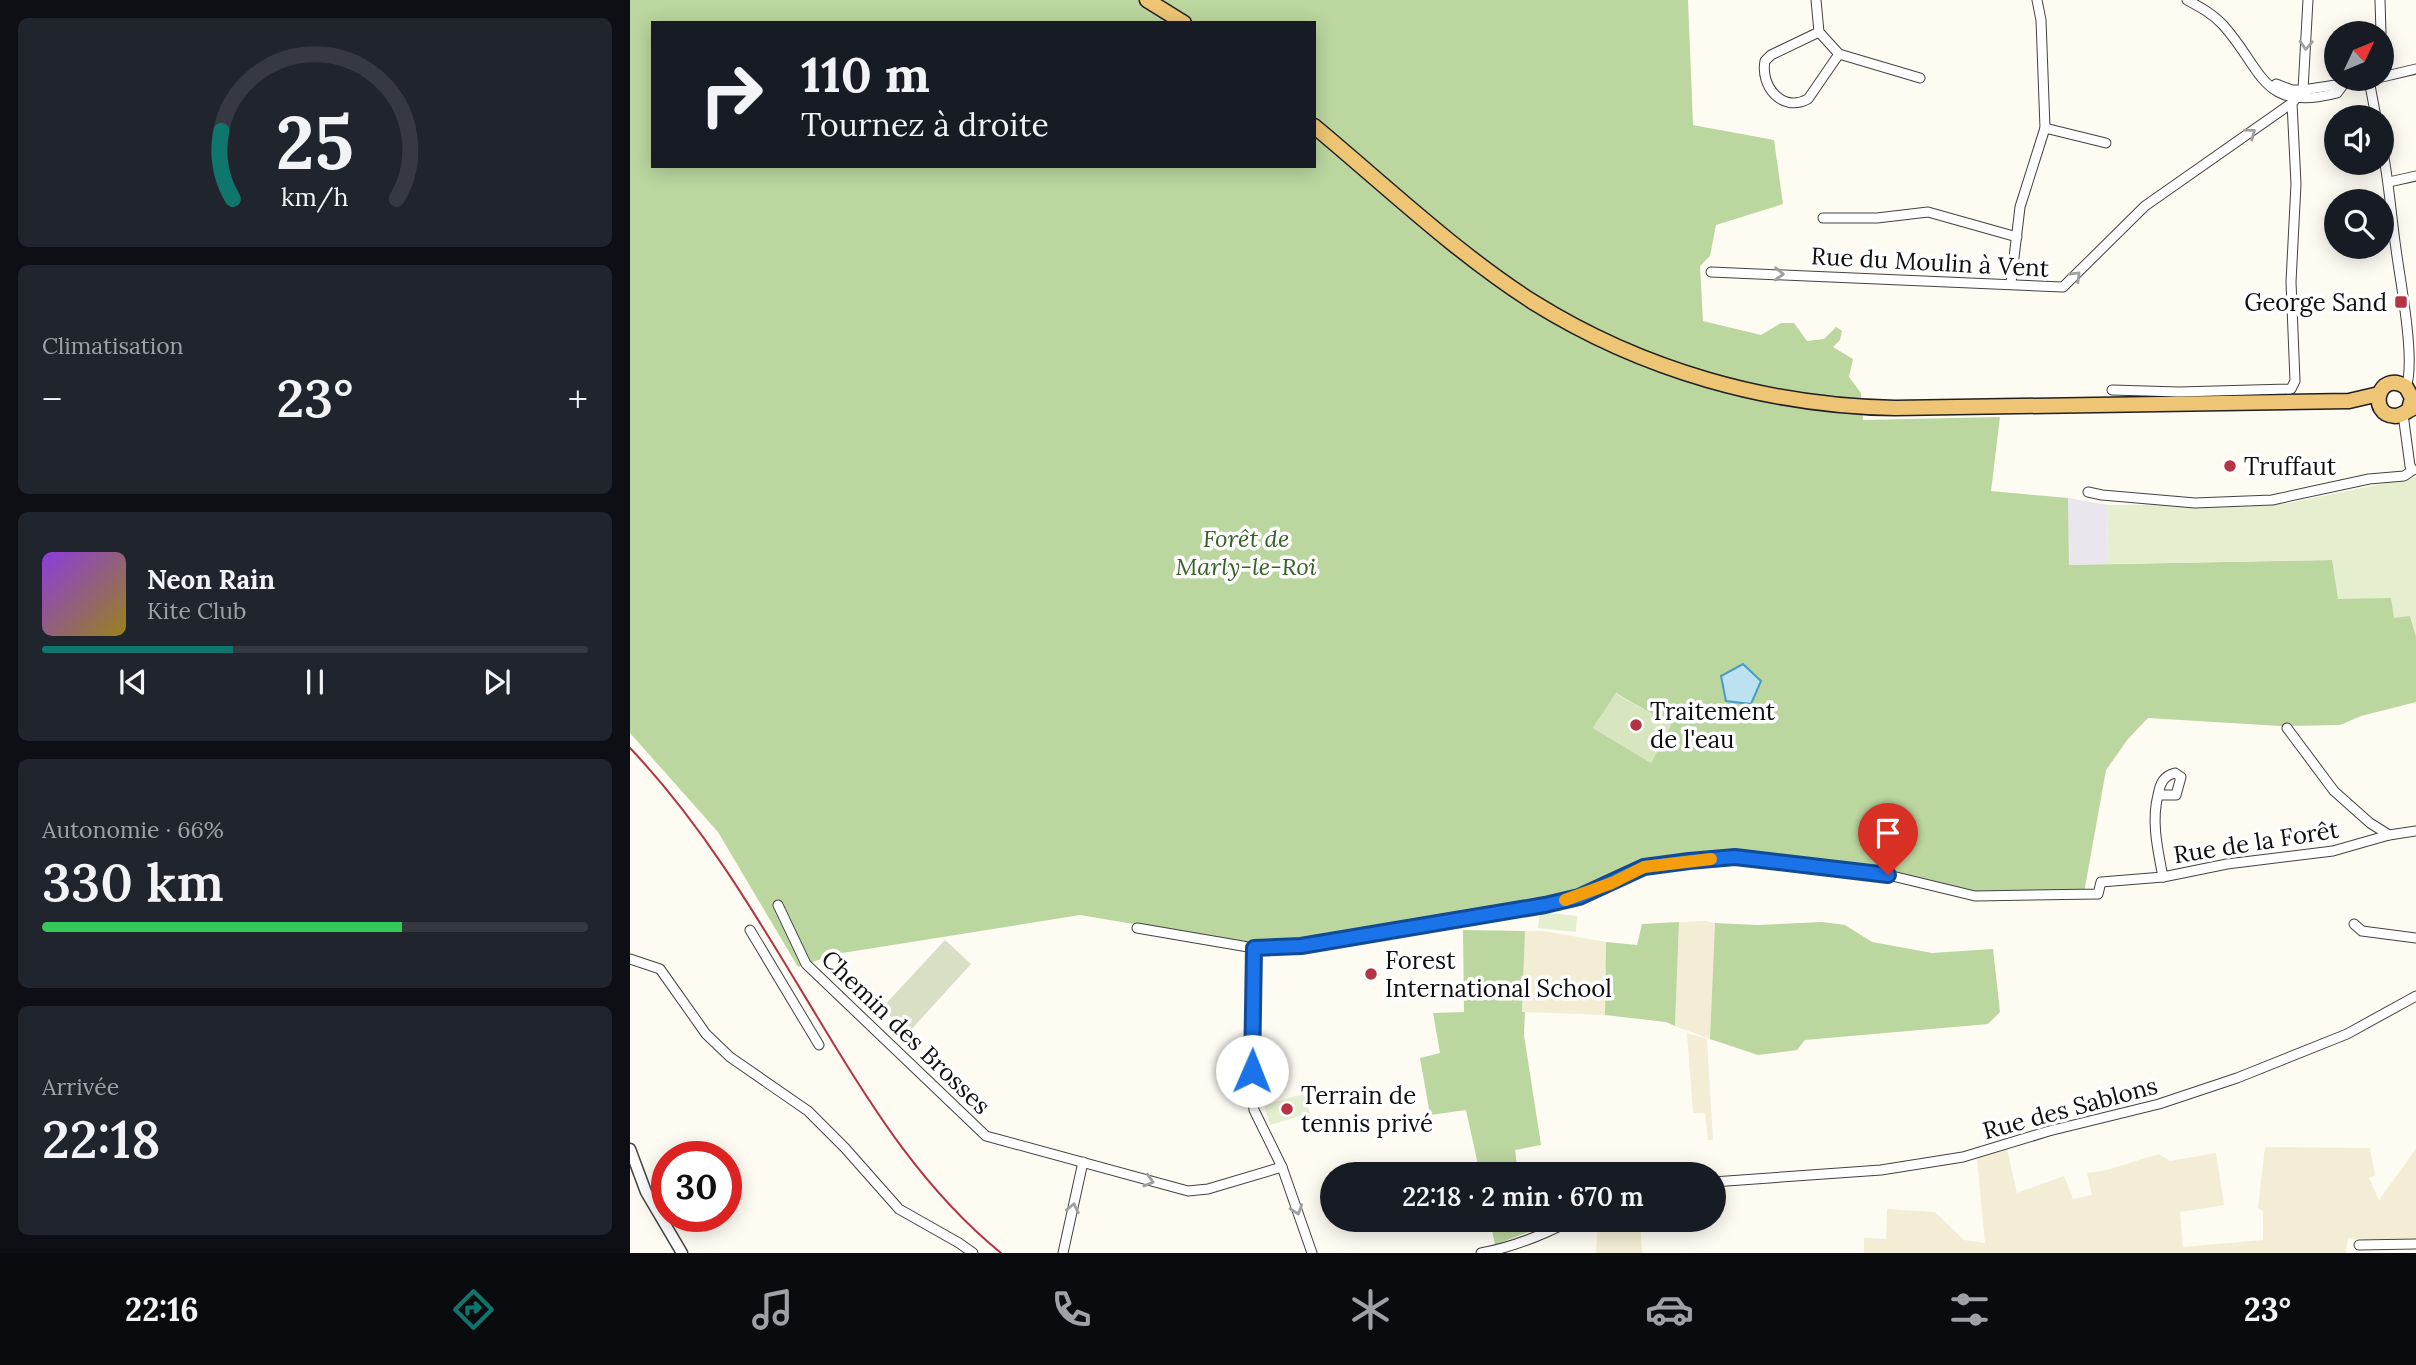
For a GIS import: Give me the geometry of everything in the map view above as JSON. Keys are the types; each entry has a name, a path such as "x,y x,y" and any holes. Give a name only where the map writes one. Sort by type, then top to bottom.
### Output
{"main road":[{"path":"1147,0 1181,21"},
{"path":"1166,0 1191,21"},
{"path":"1316,128 1456,245 1534,302 1618,347 1680,371 1737,388 1796,400 1869,408 2379,401 2392,416 2409,410 2411,391 2396,383 2390,383 2385,385 2379,401"}],"street":[{"path":"1816,0 1819,32 1839,54 1920,78"},
{"path":"2011,283 2020,207 2045,128 2041,20 2037,0"},
{"path":"2187,0 2222,24 2269,87 2300,97 2324,88"},
{"path":"2112,390 2179,392 2291,389 2295,382 2291,250 2308,0"},
{"path":"2380,0 2381,21"},
{"path":"1819,32 1772,54 1765,61 1764,71 1775,96 1788,104 1808,99 1839,54"},
{"path":"2394,74 2416,69"},
{"name":"Rue du Moulin à Vent","path":"1711,272 2057,287 2068,284 2145,206 2300,97"},
{"path":"2045,128 2106,143"},
{"path":"2388,175 2396,252 2412,312 2411,391"},
{"path":"2389,182 2416,176"},
{"path":"1824,218 1877,218 1928,212 2017,237"},
{"path":"2088,492 2195,503 2272,500 2369,479 2404,476 2415,471 2410,466 2409,410"},
{"path":"2287,728 2334,791 2370,823 2389,835"},
{"path":"2158,795 2155,806 2156,836 2163,877"},
{"name":"Rue de la Forêt","path":"1254,948 1301,946 1545,905 1579,897 1644,867 1689,861 1735,857 1888,875 1975,896 2098,894 2101,882 2163,877 2227,864 2333,851 2389,835 2416,831"},
{"name":"Chemin des Brosses","path":"778,905 806,964 986,1136 1188,1191 1208,1189 1282,1167"},
{"path":"2354,924 2362,931 2416,938"},
{"path":"1137,928 1254,948 1254,1110 1282,1167 1312,1253"},
{"path":"750,930 819,1045"},
{"path":"630,959 660,970 706,1034 730,1057 808,1111 899,1209 973,1253"},
{"name":"Rue des Sablons","path":"1726,1181 1869,1171 1963,1157 2159,1104 2237,1078 2347,1034 2416,996"},
{"path":"630,1149 646,1192 682,1253"},
{"path":"1063,1253 1083,1162"},
{"path":"1481,1253 1512,1246 1548,1232"},
{"path":"2359,1245 2416,1244"}],"shaded area":[{"path":"2068,498 2108,505 2107,564 2069,565"},
{"path":"1679,922 1715,923 1710,1039 1675,1026"},
{"path":"1525,931 1544,931 1606,942 1605,1015 1522,1012"},
{"path":"1687,1033 1707,1039 1713,1140 1708,1140 1705,1113 1693,1113"},
{"path":"2265,1147 2370,1148 2375,1175 2369,1178 2379,1200 2416,1149 2416,1241 2375,1242 2348,1238 2346,1253 1864,1253 1864,1238 1886,1239 1887,1209 1935,1212 1964,1240 1985,1243 1977,1159 2007,1149 2017,1193 2064,1176 2073,1199 2092,1195 2087,1173 2103,1171 2159,1154 2170,1161 2216,1153 2224,1205 2180,1212 2183,1247 2263,1240 2263,1211 2258,1208"},
{"path":"1597,1232 1641,1232 1642,1253 1596,1253"}],"green space":[{"name":"Forêt de Marly-le-Roi","path":"630,0 1688,0 1693,125 1774,140 1783,204 1716,225 1710,256 1700,266 1703,321 1761,335 1781,323 1794,323 1807,341 1824,339 1836,327 1842,331 1840,340 1833,347 1853,359 1849,377 1861,393 1863,420 2000,417 1991,491 2068,498 2069,565 2332,560 2391,598 2410,616 2416,636 2416,702 2361,716 2340,725 2280,726 2148,718 2128,739 2106,770 2084,893 1969,892 1735,853 1650,863 1578,894 1300,942 1253,944 1080,915 836,954 798,967 718,832 630,733","holes":["1616,693 1671,725 1651,763 1593,728"]},
{"path":"2416,477 2416,636 2410,616 2394,618 2391,598 2338,599 2332,560 2107,564 2108,505 2283,504"},
{"path":"1615,693 1671,725 1651,763 1593,728"},
{"path":"1540,912 1577,916 1576,932 1538,928"},
{"path":"1679,922 1675,1026 1666,1022 1605,1015 1606,942 1637,945 1642,924"},
{"path":"1822,922 1845,925 1872,942 1932,953 1993,949 2000,1012 1988,1024 1805,1040 1797,1050 1758,1055 1710,1039 1715,923 1758,925"},
{"path":"1463,930 1525,931 1522,1012 1525,1012 1524,1035 1541,1145 1515,1150 1516,1162 1477,1162 1466,1110 1430,1115 1420,1058 1440,1053 1433,1013 1464,1012"},
{"path":"945,940 971,964 908,1033 882,1008"},
{"name":"Terrain de tennis privé","path":"1304,1094 1310,1113 1270,1125 1264,1105"},
{"path":"1492,1232 1528,1232 1495,1245"}],"water":[{"path":"1743,664 1761,681 1751,704 1726,701 1721,676"}],"tram line":[{"path":"630,748 659,780 711,847 862,1089 903,1148 948,1203 1001,1253"}],"slow traffic":[{"path":"1565,900 1579,897 1644,867 1711,859"}],"place":[{"name":"George Sand","path":"2401,302"},
{"name":"Truffaut","path":"2230,466"},
{"name":"Traitement de l'eau","path":"1636,725"},
{"name":"Forest International School","path":"1371,974"},
{"name":"Terrain de tennis privé","path":"1287,1109"}],"route":[{"path":"1252,1071 1254,948 1301,946 1545,905 1579,897 1644,867 1689,861 1735,857 1888,875"}]}
